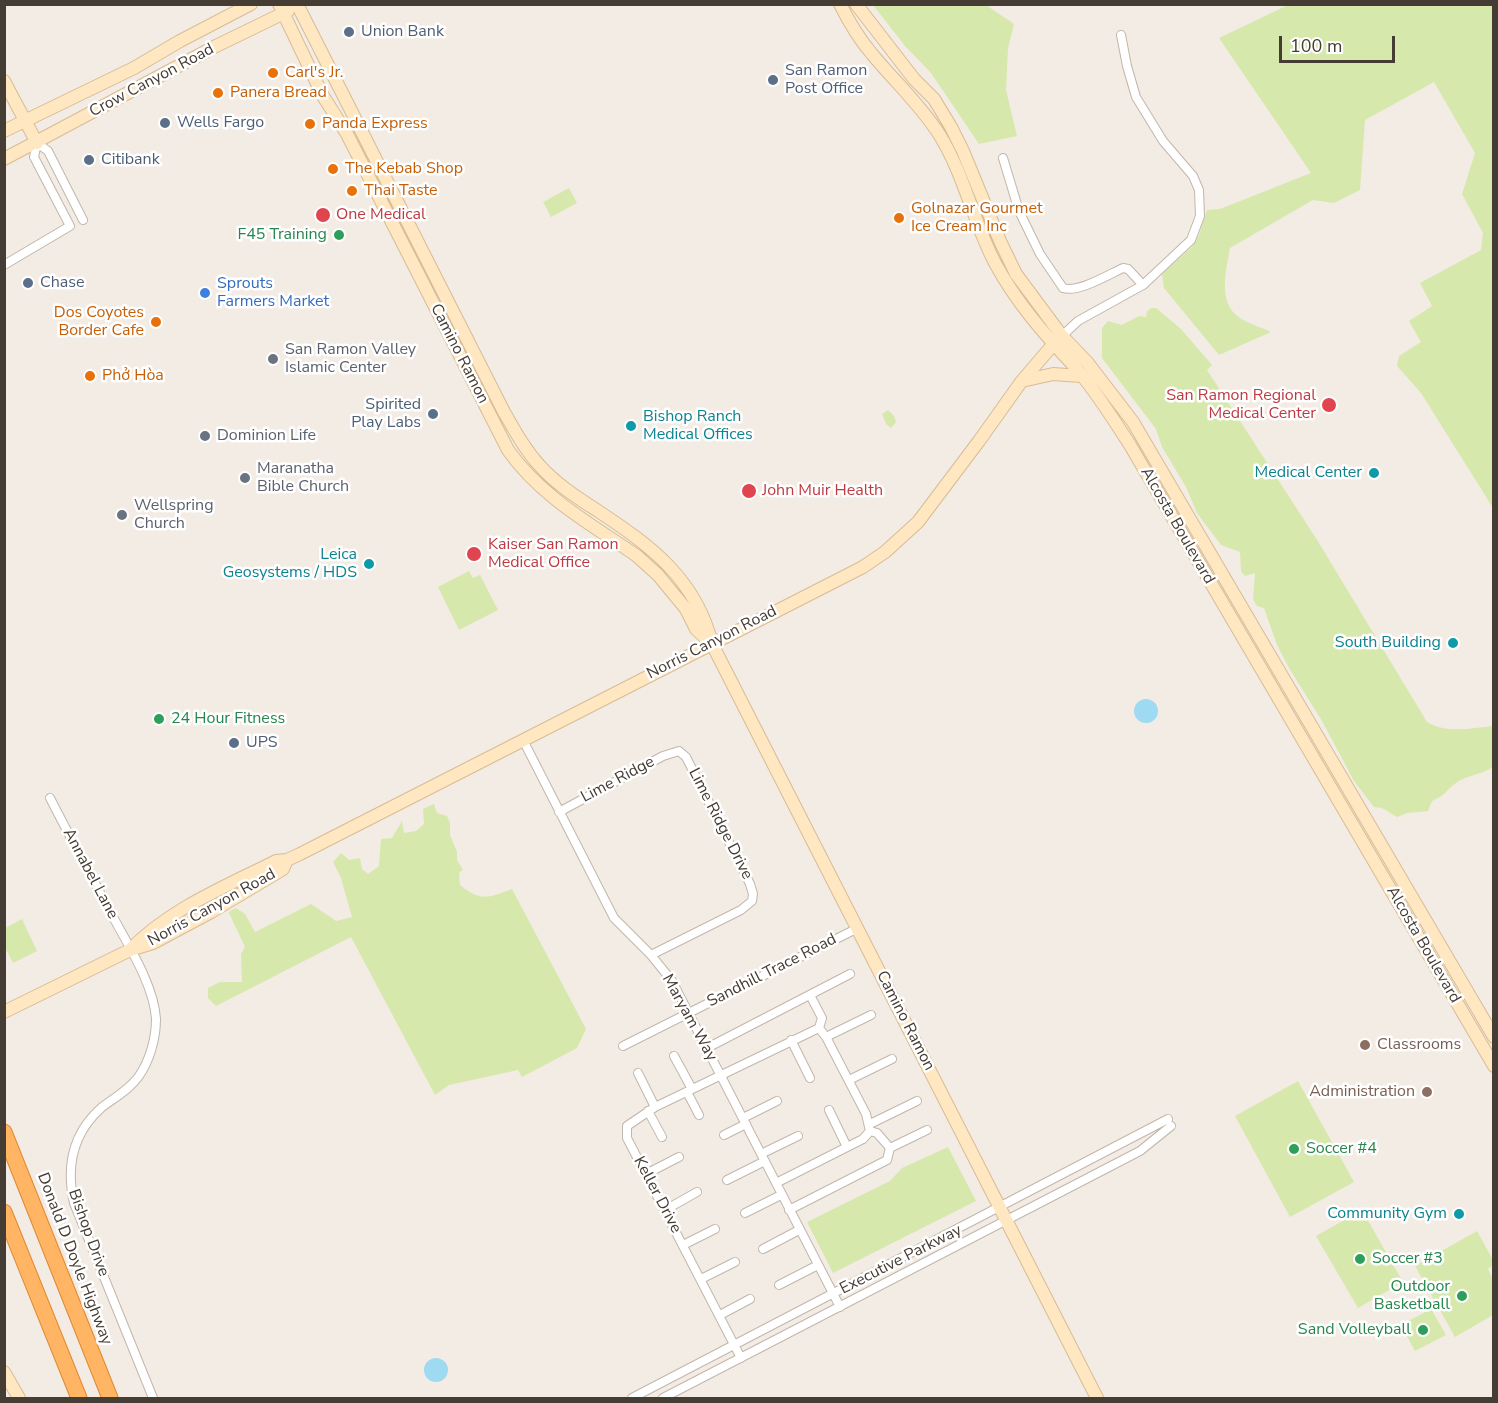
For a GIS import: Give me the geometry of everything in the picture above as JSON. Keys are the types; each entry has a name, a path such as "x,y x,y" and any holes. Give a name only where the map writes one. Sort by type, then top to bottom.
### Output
{"highway":[{"name":"Donald D Doyle Highway","path":"4,1132 110,1398"},
{"path":"4,1212 79,1398"}],"main road":[{"name":"Crow Canyon Road","path":"4,131 134,68 251,4"},
{"name":"Alcosta Boulevard","path":"840,4 852,27 871,53 915,99 939,134 955,162 977,224 995,264 1017,298 1052,344 1106,407 1131,445 1494,1066"},
{"name":"Alcosta Boulevard","path":"856,4 914,79 934,99 951,126 1000,242 1016,273 1062,336 1088,362 1133,422 1494,1037"},
{"name":"Crow Canyon Road","path":"4,159 281,9 298,5"},
{"name":"Camino Ramon","path":"298,5 504,412 522,443 540,466 562,486 641,540 670,566 691,592 707,622 712,644 1097,1398"},
{"name":"Camino Ramon","path":"281,9 323,96 347,134 508,450 545,492 637,556 654,571 686,609 696,629 712,644"},
{"path":"4,81 37,143"},
{"name":"Norris Canyon Road","path":"4,1012 130,950 147,932 200,900 276,861 287,860 863,567 909,532 980,441 1021,382 1052,344 1062,336"},
{"path":"1021,382 1053,374 1081,376"},
{"path":"4,1372 19,1398"}],"street":[{"path":"1062,336 1078,321 1143,285 1191,240 1200,216 1198,190 1192,176 1163,141 1136,98 1126,66 1121,35"},
{"path":"4,265 70,226 34,156 37,143 48,151 83,220"},
{"path":"1003,158 1019,211 1040,254 1063,288 1069,290 1093,282 1123,268 1128,269 1143,285"},
{"name":"Maryam Way","path":"523,740 614,918 651,954 672,981 840,1307"},
{"name":"Lime Ridge","path":"559,812 654,760 679,751"},
{"name":"Lime Ridge Drive","path":"651,954 741,910 752,901 753,894 730,842 686,757 679,751"},
{"name":"Annabel Lane","path":"50,798 130,950"},
{"name":"Sandhill Trace Road","path":"623,1046 858,928"},
{"name":"Bishop Drive","path":"130,950 153,999 155,1026 151,1051 139,1076 127,1089 100,1109 79,1135 72,1154 70,1180 74,1203 153,1398"},
{"path":"706,1048 850,974"},
{"path":"810,995 822,1018 819,1028 849,1080 870,1127 890,1148"},
{"path":"826,1037 871,1015"},
{"name":"Keller Drive","path":"741,1358 627,1138 627,1126 652,1109 819,1028"},
{"path":"791,1040 810,1078"},
{"path":"674,1056 699,1115"},
{"path":"849,1080 892,1059"},
{"path":"638,1073 662,1137"},
{"path":"724,1135 777,1101"},
{"path":"776,1183 863,1139 870,1127 916,1101"},
{"path":"829,1110 847,1147"},
{"name":"Executive Parkway","path":"632,1398 1170,1122 1140,1151 663,1398"},
{"path":"890,1148 927,1130"},
{"path":"727,1180 798,1136"},
{"path":"789,1210 880,1165 887,1160 890,1148"},
{"path":"646,1174 679,1157"},
{"path":"665,1210 697,1192"},
{"path":"745,1213 781,1195"},
{"path":"683,1245 715,1229"},
{"path":"763,1249 799,1230"},
{"path":"701,1279 735,1262"},
{"path":"779,1285 818,1265"},
{"path":"720,1315 750,1299"},
{"path":"752,1336 759,1349"}],"green space":[{"path":"1290,4 1493,5 1493,508 1421,393 1397,366 1399,356 1421,342 1409,321 1432,306 1420,283 1481,250 1483,233 1462,194 1475,153 1434,82 1365,120 1360,190 1334,203 1313,200 1230,248 1225,286 1228,304 1240,318 1271,332 1219,355 1164,288 1162,274 1192,247 1199,235 1207,210 1220,209 1311,173 1219,38"},
{"path":"873,5 986,5 1014,24 1008,48 1006,90 1017,136 979,144 931,73 905,46"},
{"path":"569,188 577,203 551,217 543,202"},
{"path":"1156,308 1181,329 1212,365 1207,370 1319,543 1427,722 1451,729 1493,726 1493,767 1456,783 1432,801 1428,811 1407,813 1397,817 1382,808 1374,807 1354,781 1277,645 1264,608 1257,606 1253,599 1255,573 1245,576 1241,571 1240,552 1221,545 1197,513 1186,487 1162,447 1156,429 1102,358 1102,328 1108,321 1122,325 1139,316 1146,317 1147,311"},
{"path":"888,410 896,422 891,428 886,424 882,414"},
{"path":"469,571 473,578 480,575 498,610 459,630 438,587"},
{"path":"434,804 437,813 447,816 450,823 450,835 457,852 457,860 463,870 459,873 460,885 474,894 485,897 512,889 586,1029 577,1048 522,1077 518,1070 449,1085 435,1095 351,937 216,1006 208,998 208,988 220,982 242,982 241,954 245,947 230,911 236,908 245,914 255,932 311,904 336,921 352,917 341,878 333,862 341,853 349,860 360,858 362,869 368,874 379,866 381,839 392,838 402,821 404,833 416,831 424,824 423,809"},
{"path":"22,919 37,951 13,963 7,951 5,952 5,928"},
{"name":"Soccer #4","path":"1298,1081 1354,1182 1290,1217 1235,1116"},
{"path":"948,1147 976,1201 833,1273 807,1222 890,1181 902,1168"},
{"name":"Soccer #3","path":"1362,1210 1403,1282 1358,1308 1316,1236"},
{"name":"Outdoor Basketball","path":"1477,1231 1493,1260 1493,1265 1488,1269 1493,1279 1493,1315 1455,1337 1415,1266"},
{"name":"Sand Volleyball","path":"1431,1309 1446,1335 1415,1351 1401,1325"}],"water":[{"path":"1146,699 1151,700 1157,706 1157,716 1151,722 1146,723 1141,722 1135,716 1134,711 1135,706 1141,700"},
{"path":"436,1358 441,1359 447,1365 447,1375 441,1381 436,1382 431,1381 425,1375 424,1370 425,1365 431,1359"}],"place":[{"name":"Union Bank","path":"349,32"},
{"name":"Carl's Jr.","path":"273,73"},
{"name":"San Ramon Post Office","path":"773,80"},
{"name":"Panera Bread","path":"218,93"},
{"name":"Wells Fargo","path":"165,123"},
{"name":"Panda Express","path":"310,124"},
{"name":"Citibank","path":"89,160"},
{"name":"The Kebab Shop","path":"333,169"},
{"name":"Thai Taste","path":"352,191"},
{"name":"One Medical","path":"323,215"},
{"name":"Golnazar Gourmet Ice Cream Inc","path":"899,218"},
{"name":"F45 Training","path":"339,235"},
{"name":"Chase","path":"28,283"},
{"name":"Sprouts Farmers Market","path":"205,293"},
{"name":"Dos Coyotes Border Cafe","path":"156,322"},
{"name":"San Ramon Valley Islamic Center","path":"273,359"},
{"name":"Phở Hòa","path":"90,376"},
{"name":"San Ramon Regional Medical Center","path":"1329,405"},
{"name":"Spirited Play Labs","path":"433,414"},
{"name":"Bishop Ranch Medical Offices","path":"631,426"},
{"name":"Dominion Life","path":"205,436"},
{"name":"Medical Center","path":"1374,473"},
{"name":"Maranatha Bible Church","path":"245,478"},
{"name":"John Muir Health","path":"749,491"},
{"name":"Wellspring Church","path":"122,515"},
{"name":"Kaiser San Ramon Medical Office","path":"474,554"},
{"name":"Leica Geosystems / HDS","path":"369,564"},
{"name":"South Building","path":"1453,643"},
{"name":"24 Hour Fitness","path":"159,719"},
{"name":"UPS","path":"234,743"},
{"name":"Classrooms","path":"1365,1045"},
{"name":"Administration","path":"1427,1092"},
{"name":"Soccer #4","path":"1294,1149"},
{"name":"Community Gym","path":"1459,1214"},
{"name":"Soccer #3","path":"1360,1259"},
{"name":"Outdoor Basketball","path":"1462,1296"},
{"name":"Sand Volleyball","path":"1423,1330"}]}
